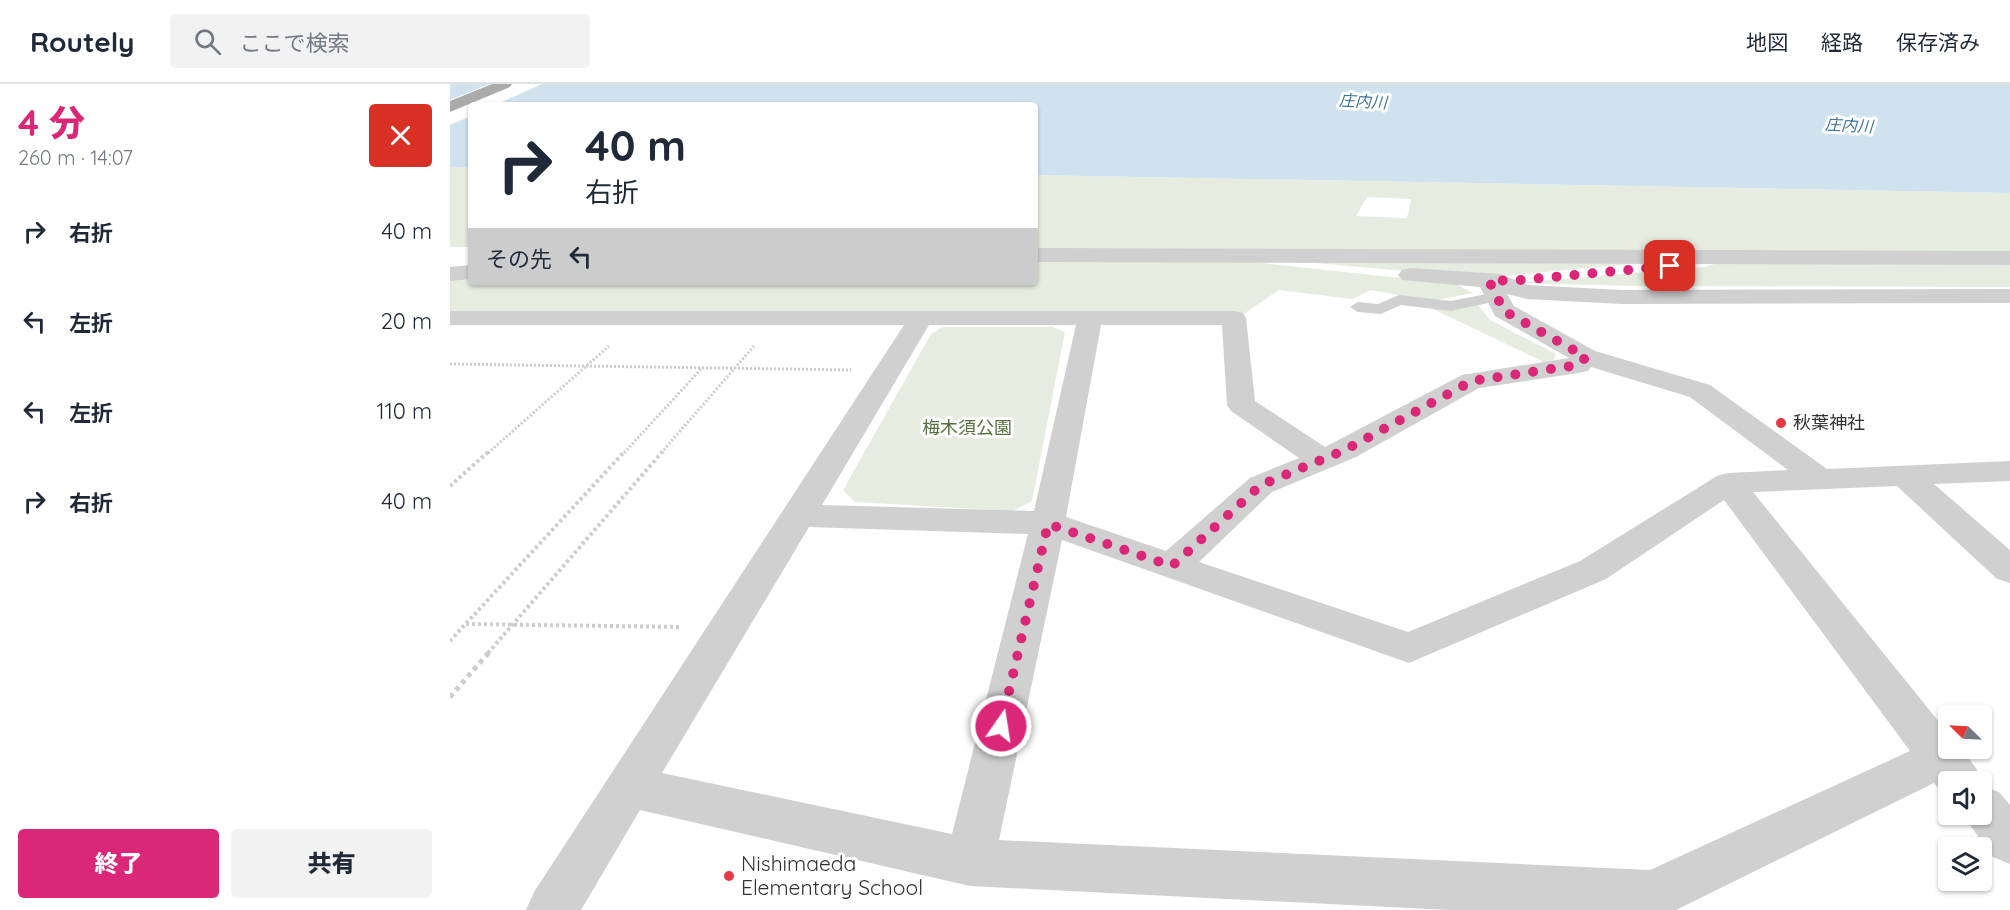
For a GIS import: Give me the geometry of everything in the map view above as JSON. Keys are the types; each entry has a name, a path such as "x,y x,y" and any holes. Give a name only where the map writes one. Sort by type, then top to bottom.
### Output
{"main road":[{"path":"484,102 511,86"},
{"path":"450,107 511,86"},
{"path":"450,118 468,110"}],"street":[{"path":"1038,255 1688,256 1890,260 2010,258"},
{"path":"1270,255 1291,264 1527,292 1622,297 2010,296"},
{"path":"1493,289 1521,280 1670,266 1688,256"},
{"path":"450,258 468,258"},
{"path":"450,274 468,272"},
{"path":"1493,289 1504,311 1586,357 1700,391 1819,478"},
{"path":"450,318 1234,318 1241,405 1322,459"},
{"path":"552,910 921,318"},
{"path":"970,862 1048,524 1090,318"},
{"path":"1172,566 1261,485 1345,450 1472,381 1578,365 1586,357"},
{"path":"798,515 1048,524 1408,648 1593,570 1728,483 2010,471"},
{"path":"1905,476 2010,570"},
{"path":"629,787 970,862 1656,903 1950,770 1728,483"},
{"path":"1992,819 2010,841"}],"lane":[{"path":"1358,307 1381,309 1399,300 1451,306 1493,289"}],"path":[{"path":"450,486 642,318"},
{"path":"450,697 778,318"},
{"path":"450,364 888,371"},
{"path":"450,641 702,367"},
{"path":"466,624 728,628"}],"green space":[{"path":"450,167 468,167 468,247 450,247"},
{"path":"1038,175 2010,193 2010,251 1038,251","holes":["1367,197 1411,199 1407,218 1356,216"]},
{"path":"1233,260 1456,284 1473,293 1432,301 1371,290 1352,299 1279,290 1245,313 450,311 450,278 468,277 468,285 1038,285 1038,262"},
{"path":"1662,261 1483,278 1304,262"},
{"path":"1725,261 2010,262 2010,287 1639,286 1516,283 1704,267"},
{"path":"1478,305 1490,320 1556,354 1554,360 1546,363 1431,308 1458,310"},
{"name":"梅木須公園","path":"943,327 1053,327 1065,332 1032,501 1013,511 855,502 843,490 931,334"}],"water":[{"name":"庄内川","path":"450,84 2010,84 2010,193 1038,175 1038,102 468,102 468,167 450,167"}],"pier":[{"path":"489,84 542,84 502,102 468,102 468,117 450,125 450,100"}],"place":[{"name":"秋葉神社","path":"1781,423"},
{"name":"Nishimaeda Elementary School","path":"729,876"}],"route":[{"path":"1001,726 1048,524 1172,566 1261,485 1345,450 1472,381 1578,365 1586,357 1504,311 1489,281 1670,266"}]}
